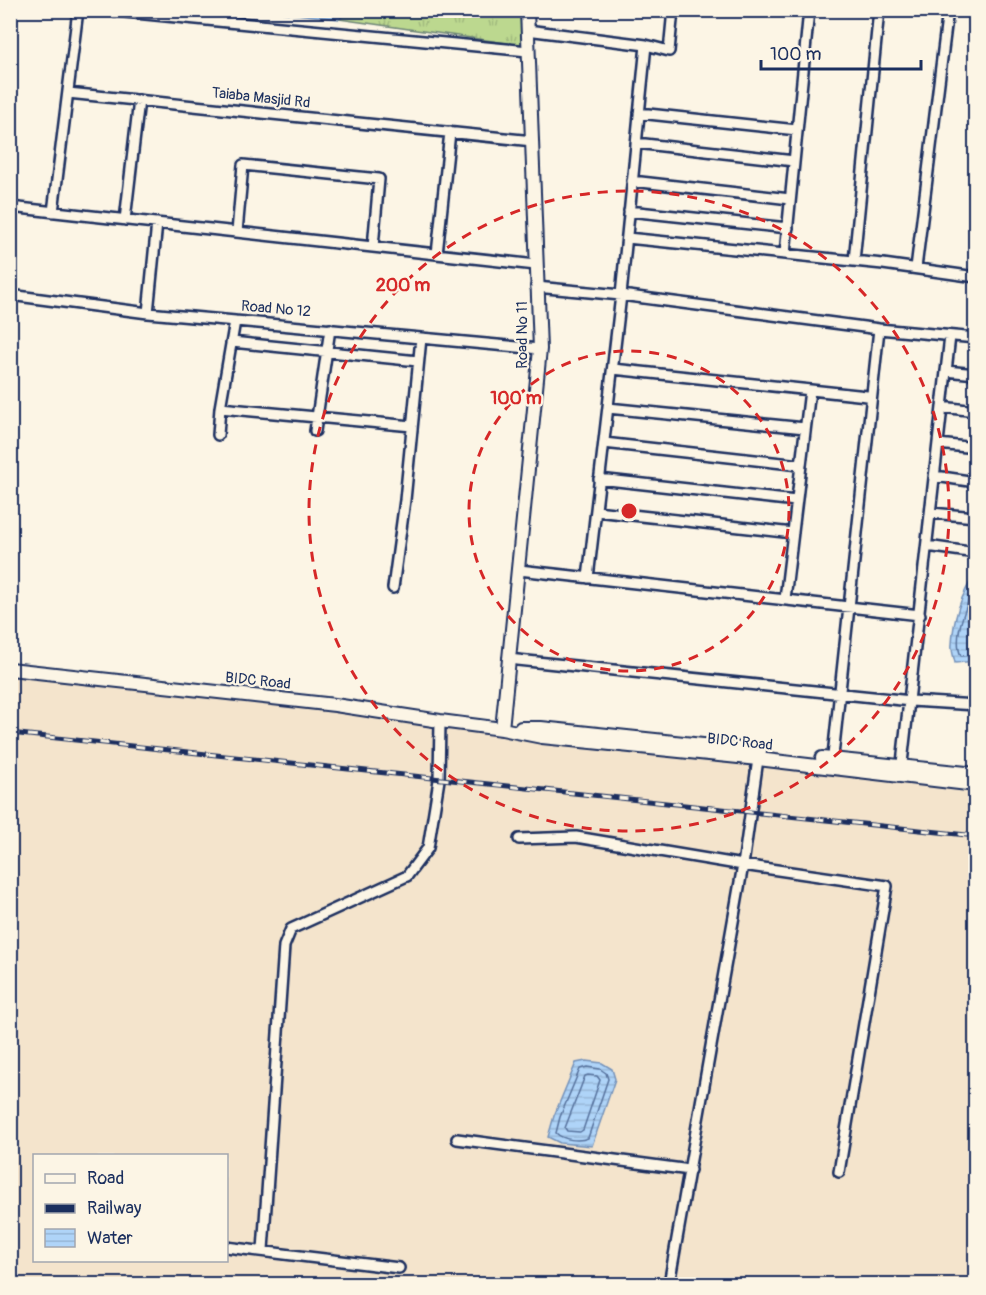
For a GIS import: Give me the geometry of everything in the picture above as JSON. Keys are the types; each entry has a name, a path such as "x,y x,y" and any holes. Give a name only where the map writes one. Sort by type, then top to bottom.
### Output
{"main road":[{"name":"Road No 11","path":"502,729 540,349 527,10"},
{"name":"BIDC Road","path":"10,669 335,705 542,737 758,759 832,764"},
{"name":"BIDC Road","path":"502,729 541,728 832,764 901,771 975,774"},
{"name":"BIDC Road","path":"901,771 975,785"}],"street":[{"path":"53,212 78,10"},
{"path":"104,10 528,51"},
{"path":"527,30 646,45 669,51 674,10"},
{"path":"785,254 809,10"},
{"path":"854,261 879,10"},
{"path":"916,268 948,10"},
{"path":"588,578 613,369 646,45"},
{"name":"Taiaba Masjid Rd","path":"68,93 533,141"},
{"path":"125,220 139,100"},
{"path":"639,113 797,130"},
{"path":"437,254 450,132"},
{"path":"636,143 794,161"},
{"path":"237,232 243,165 379,179 373,247"},
{"path":"632,181 790,199"},
{"path":"10,207 536,265"},
{"path":"629,211 788,228"},
{"path":"148,313 157,223"},
{"path":"627,238 916,268 975,278"},
{"path":"536,287 621,295 879,329 975,338"},
{"name":"Road No 12","path":"10,294 148,313 540,349"},
{"path":"218,435 220,408 235,321"},
{"path":"315,431 330,329"},
{"path":"832,764 879,329"},
{"path":"901,771 950,336"},
{"path":"393,588 405,500 421,338"},
{"path":"232,342 418,362"},
{"path":"613,369 867,396"},
{"path":"946,370 975,374"},
{"path":"785,599 810,390"},
{"path":"942,407 975,411"},
{"path":"220,408 412,426"},
{"path":"608,408 805,428"},
{"path":"604,443 800,465"},
{"path":"938,444 975,448"},
{"path":"935,477 975,482"},
{"path":"600,479 796,501"},
{"path":"596,511 793,533"},
{"path":"931,513 975,517"},
{"path":"927,546 975,553"},
{"path":"519,570 920,615"},
{"path":"508,659 975,705"},
{"path":"263,1250 284,946 291,929 407,876 428,848 439,780 440,722"},
{"path":"669,1284 743,865 758,759"},
{"path":"519,838 576,837 887,886 839,1172"},
{"path":"457,1139 690,1170"},
{"path":"228,1247 399,1268"}],"shaded area":[{"path":"11,675 440,721 975,785 975,1284 11,1284"}],"green space":[{"path":"349,10 526,11 528,46 339,19"}],"water":[{"path":"271,11 349,11 339,19"},
{"path":"975,576 975,661 955,663 952,646 956,617 966,590"},
{"path":"586,1061 602,1063 612,1069 615,1079 592,1146 560,1143 548,1137 554,1116 576,1063"}],"railway":[{"path":"10,733 976,836"}]}
